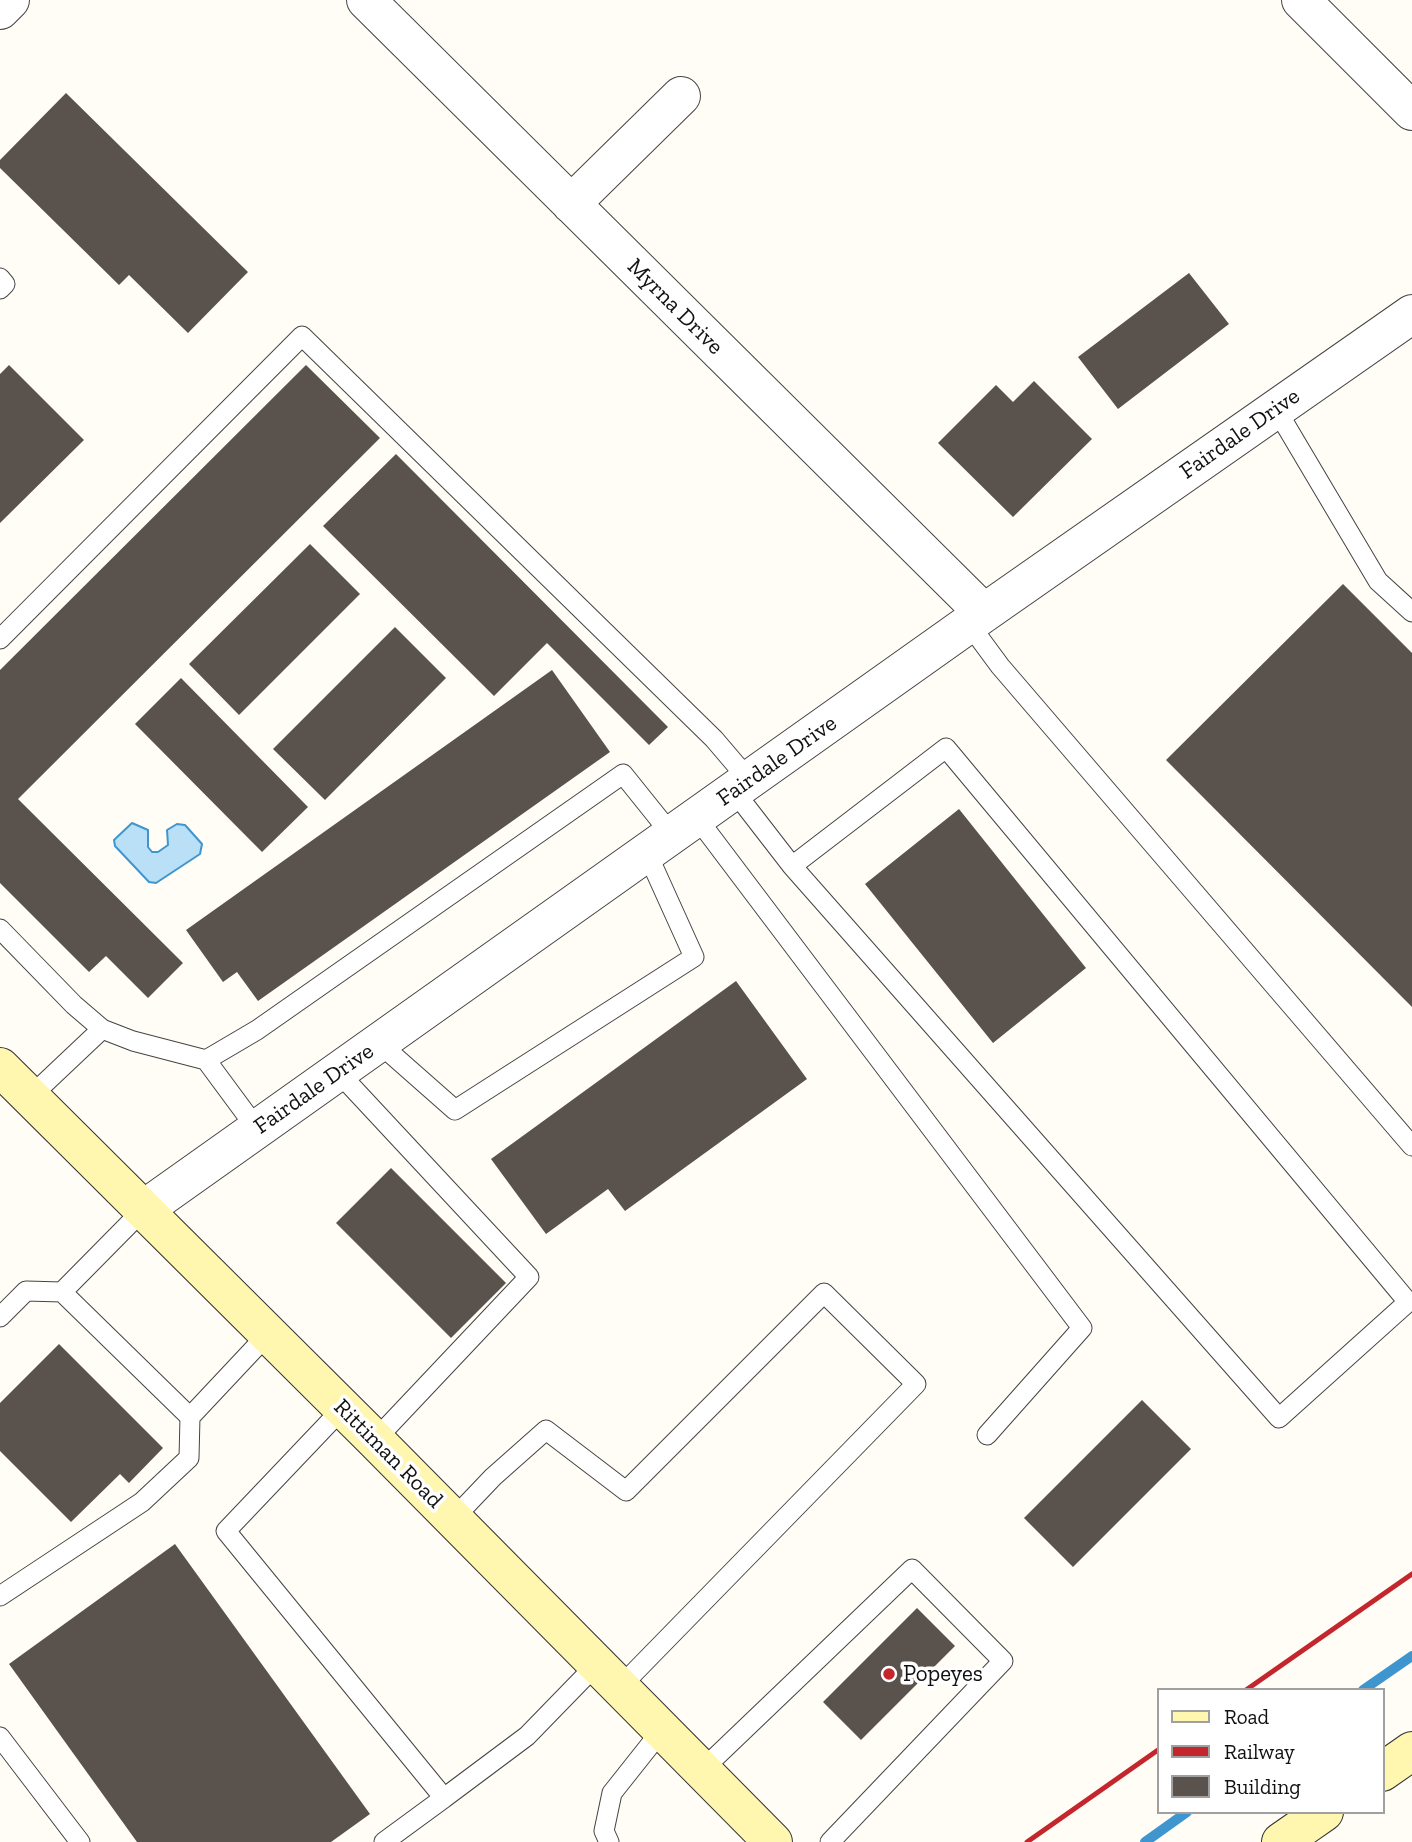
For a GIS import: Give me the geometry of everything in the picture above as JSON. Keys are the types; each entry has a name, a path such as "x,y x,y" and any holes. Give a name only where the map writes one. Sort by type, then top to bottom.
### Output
{"main road":[{"name":"Rittiman Road","path":"0,1067 773,1842"},
{"path":"1384,1771 1412,1751"},
{"path":"1281,1842 1321,1814"}],"street":[{"path":"0,10 10,0"},
{"name":"Myrna Drive","path":"366,0 571,204 976,619"},
{"path":"1301,0 1412,111"},
{"path":"571,204 681,96"},
{"name":"Fairdale Drive","path":"143,1210 976,619 1412,314"}],"lane":[{"path":"0,278 5,284 0,289"},
{"path":"0,639 302,336 713,739 792,866 1279,1418 1408,1302 946,748 792,866"},
{"path":"1276,409 1378,581 1412,612"},
{"path":"976,619 1009,676 1412,1146"},
{"path":"206,1060 257,1030 623,774 1082,1328 987,1435"},
{"path":"379,1043 455,1110 694,957 672,835"},
{"path":"0,929 74,1005 102,1029 133,1041 206,1060 257,1129"},
{"path":"30,1097 102,1029"},
{"path":"338,1072 529,1277 374,1440"},
{"path":"62,1292 143,1210"},
{"path":"0,1317 26,1291 62,1292 190,1417"},
{"path":"384,1842 609,1676 916,1384 824,1293 626,1491 547,1430 493,1477 453,1519"},
{"path":"0,1596 142,1502 188,1458 190,1417 267,1335"},
{"path":"343,1408 226,1531 444,1798"},
{"path":"702,1770 912,1569 1003,1661 830,1842"},
{"path":"609,1842 604,1831 612,1793 662,1730"},
{"path":"0,1737 80,1842"}],"water":[{"path":"132,823 148,830 148,847 152,852 158,852 168,845 167,830 177,824 185,825 202,844 200,854 156,883 149,882 115,846 114,840"}],"building":[{"path":"66,93 248,272 188,333 129,275 119,285 0,168 0,160"},
{"path":"1189,273 1229,324 1118,409 1078,357"},
{"path":"9,365 84,440 0,523 0,374"},
{"path":"306,365 380,438 18,799 183,963 148,998 106,956 89,972 0,883 0,670"},
{"path":"1034,381 1092,439 1013,517 938,443 996,385 1013,402"},
{"path":"396,454 668,727 649,745 547,643 494,696 323,526"},
{"path":"310,544 360,594 239,715 189,664"},
{"path":"1343,584 1412,653 1412,1007 1166,760"},
{"path":"395,627 446,678 325,800 273,749"},
{"path":"552,670 610,752 258,1001 237,972 223,982 186,930"},
{"path":"181,678 308,807 262,852 135,724"},
{"path":"959,809 1086,968 993,1043 865,884"},
{"path":"736,981 807,1079 625,1211 608,1189 546,1234 491,1159"},
{"path":"391,1168 506,1283 451,1338 336,1223"},
{"path":"59,1344 163,1448 129,1483 120,1474 71,1522 0,1451 0,1403"},
{"path":"1142,1400 1191,1449 1073,1567 1024,1518"},
{"path":"175,1544 370,1814 331,1842 137,1842 9,1664"},
{"name":"Popeyes","path":"917,1608 955,1646 861,1740 823,1702"}],"waterway":[{"path":"1366,1688 1412,1656"},
{"path":"1145,1842 1184,1814"}],"railway":[{"path":"1249,1688 1412,1574"},
{"path":"1027,1842 1156,1751"}],"place":[{"name":"Popeyes","path":"889,1674"}]}
